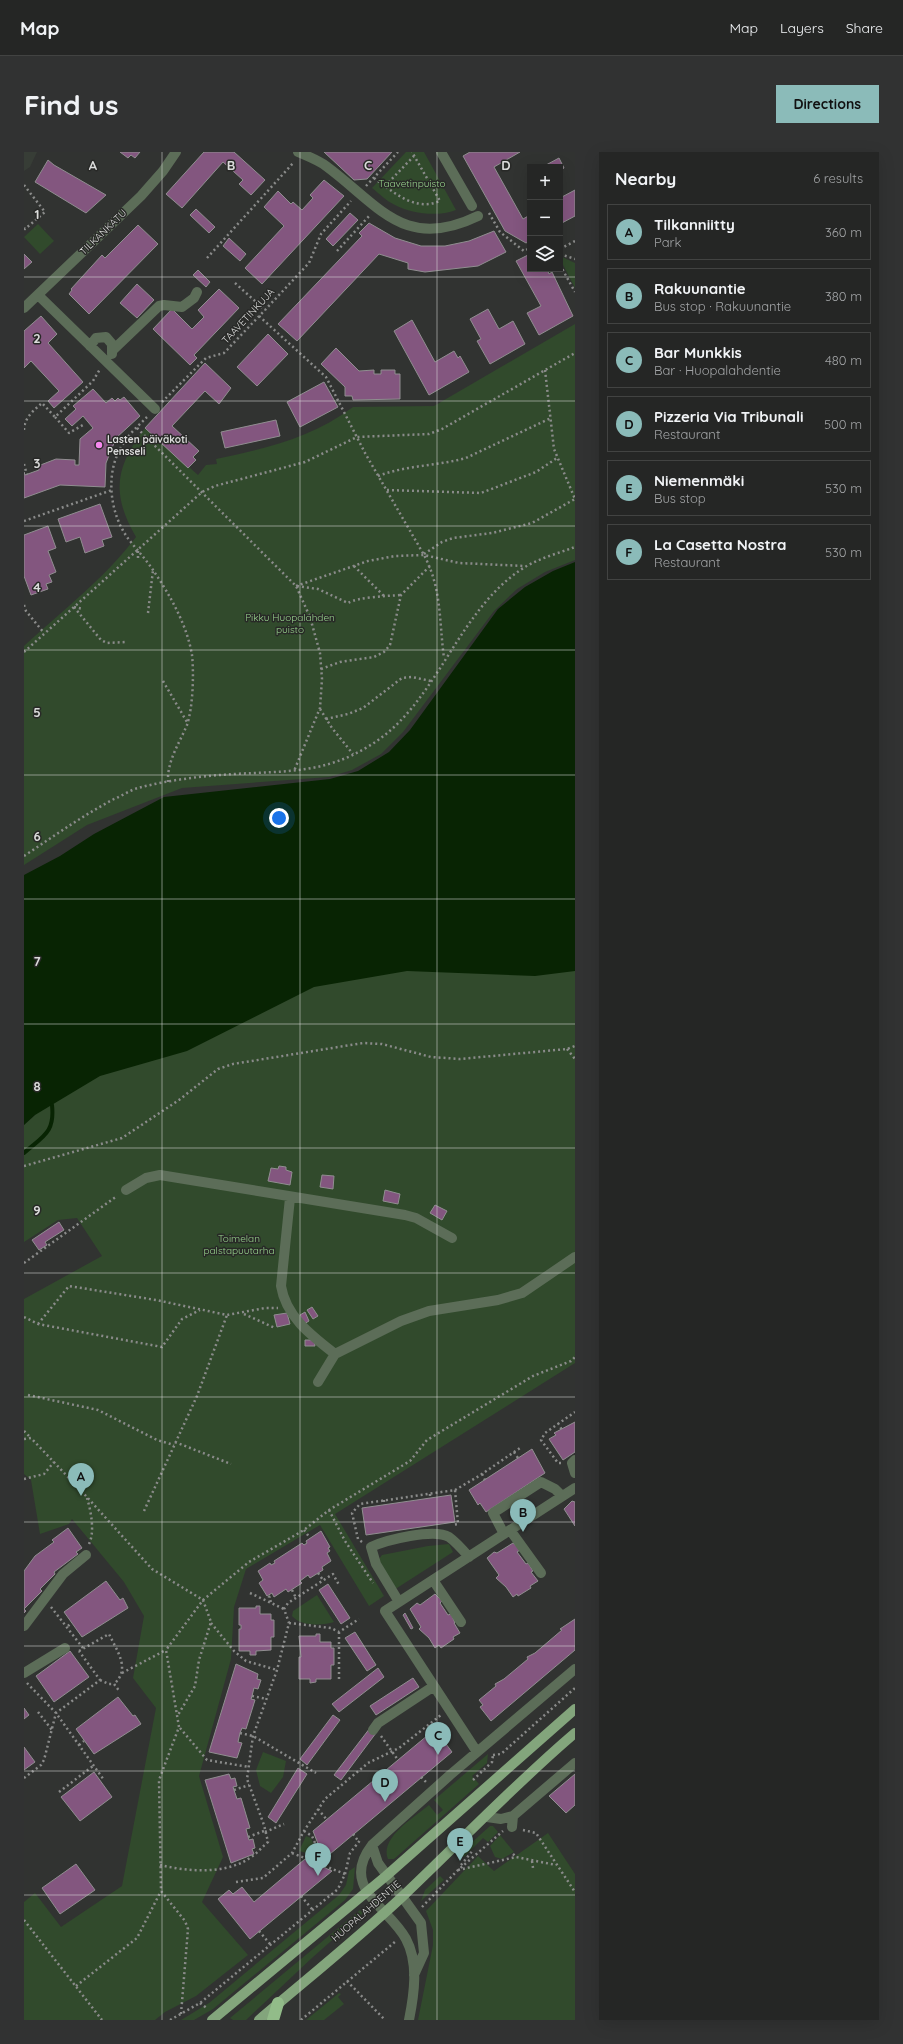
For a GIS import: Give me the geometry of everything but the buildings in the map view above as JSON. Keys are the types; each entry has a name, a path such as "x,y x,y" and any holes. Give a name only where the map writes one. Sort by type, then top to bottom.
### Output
{"highway":[{"path":"273,2020 278,2003"}],"main road":[{"name":"HUOPALAHDENTIE","path":"212,2020 386,1876 575,1709"},
{"name":"HUOPALAHDENTIE","path":"258,2020 403,1896 487,1817 542,1761 575,1734"}],"street":[{"name":"TILKANKATU","path":"24,308 141,196 163,171 176,152"},
{"path":"441,152 472,206"},
{"path":"300,153 325,166 372,206 404,224 436,230 453,226 478,216"},
{"path":"104,360 110,357 113,350 159,306 164,305 182,307 194,298 197,292"},
{"path":"38,295 154,409"},
{"path":"90,346 93,340 102,337 111,342 113,350"},
{"path":"126,1190 146,1178 160,1175 290,1198 405,1215 416,1218 452,1238"},
{"path":"290,1198 281,1286 283,1296 288,1308 310,1334 335,1354"},
{"path":"318,1382 335,1354 401,1321 429,1310 498,1300 522,1293 575,1257"},
{"path":"573,1462 575,1473"},
{"path":"541,1573 493,1513 541,1482 555,1489 562,1496"},
{"path":"477,1752 385,1611 575,1488"},
{"path":"399,1602 376,1564 371,1547 379,1543 432,1533 448,1537 469,1557"},
{"path":"24,1626 63,1574 86,1555"},
{"path":"433,1580 461,1622"},
{"path":"24,1673 65,1648"},
{"name":"HUOPALAHDENTIE","path":"366,1893 362,1881 361,1865 364,1855 372,1845 477,1752 575,1669"},
{"path":"374,1729 378,1723 434,1686"},
{"path":"487,1817 501,1819 513,1816 575,1763"},
{"path":"512,1827 513,1816"},
{"name":"HUOPALAHDENTIE","path":"372,1845 378,1863 386,1876"},
{"path":"386,1876 403,1896 421,1923 424,1938 424,1953 414,1975"},
{"path":"366,1893 406,1939 411,1951 414,1975 409,2020"}],"path":[{"name":"TAAVETINKUJA","path":"168,782 168,772 172,756 187,723 193,685 192,655 184,628 172,600 153,570 127,537 119,523 114,507 112,490 112,474 116,458 122,444 154,409 206,358 224,353 265,310 308,263 321,234 398,152"},
{"path":"374,178 401,198 428,205 440,201 412,152"},
{"path":"207,258 300,153"},
{"path":"385,186 414,156"},
{"path":"24,186 45,212 25,229 24,228"},
{"path":"488,211 500,232 524,251 527,250"},
{"path":"337,251 371,213"},
{"path":"563,247 575,241"},
{"path":"563,255 575,259"},
{"path":"563,270 575,292"},
{"path":"235,283 265,310"},
{"path":"259,316 326,378 378,476 424,554 430,566 438,592 444,659"},
{"path":"24,652 202,492 215,486 305,462 357,437 429,434 457,421 575,353"},
{"path":"55,417 93,381 104,360"},
{"path":"424,554 442,542 453,538 492,533 532,523 575,499 554,449 545,370"},
{"path":"24,430 24,424 31,413 42,403 69,433 84,425"},
{"path":"378,476 404,467 454,461 466,458 551,418"},
{"path":"137,428 296,586 310,617 320,653 321,668 320,708 294,772"},
{"path":"387,490 481,493 536,472 557,458"},
{"path":"24,464 28,474"},
{"path":"24,521 112,490"},
{"path":"24,856 84,815 136,788 168,782 232,774 294,772 335,763 370,746 402,718 431,682 444,659 476,613 504,584 526,566 575,547"},
{"path":"138,550 138,560"},
{"path":"296,586 354,566 395,556 424,554 459,563 526,566"},
{"path":"354,566 384,596"},
{"path":"321,668 340,662 374,657 384,652 390,645 401,595 430,566"},
{"path":"148,614 153,570"},
{"path":"296,586 318,590 348,603 356,598 368,599 401,595"},
{"path":"24,605 26,611 44,633"},
{"path":"74,607 84,609"},
{"path":"74,607 101,640 107,643 126,642"},
{"path":"326,719 348,714 363,708 402,678 412,677 431,682"},
{"path":"163,681 187,723"},
{"path":"320,708 326,719 353,754"},
{"path":"24,1166 122,1138 179,1100 218,1069 233,1064 323,1048 363,1043 382,1044 431,1056 460,1059 568,1049 575,1046"},
{"path":"568,1049 575,1059"},
{"path":"24,1264 126,1190"},
{"path":"38,1324 69,1286 227,1316 265,1308 288,1308"},
{"path":"24,1317 38,1324 162,1347 182,1320 201,1310"},
{"path":"244,1313 275,1328"},
{"path":"144,1511 208,1371 227,1316"},
{"path":"122,1673 166,1650 203,1600 249,1562 304,1530 329,1510 410,1461 427,1440 533,1376 571,1361 575,1357"},
{"path":"28,1395 98,1410 157,1440 174,1443 231,1464"},
{"path":"573,1462 558,1463 541,1440 545,1433 575,1412"},
{"path":"558,1423 562,1430"},
{"path":"24,1431 86,1496 152,1569 203,1600 211,1622 234,1651 246,1662 277,1670"},
{"path":"24,1440 31,1438"},
{"path":"371,1547 358,1539 352,1513 360,1504 455,1490 482,1474 520,1448"},
{"path":"514,1452 518,1458"},
{"path":"24,1479 44,1474 54,1462"},
{"path":"482,1474 485,1480"},
{"path":"448,1537 447,1526 458,1524 455,1490"},
{"path":"86,1496 90,1508 92,1539 86,1555"},
{"path":"329,1510 345,1541 375,1587"},
{"path":"304,1530 310,1538"},
{"path":"318,1573 322,1580"},
{"path":"284,1609 288,1603 333,1574 339,1585"},
{"path":"292,1590 296,1598"},
{"path":"160,1865 183,1870 229,1868 254,1856 268,1842 246,1779 253,1736 277,1670 289,1623 284,1609 272,1602 250,1593"},
{"path":"272,1602 269,1597 273,1595"},
{"path":"59,1616 83,1648"},
{"path":"339,1632 359,1619"},
{"path":"177,1716 195,1686 199,1660 211,1622"},
{"path":"68,1626 71,1623"},
{"path":"289,1623 331,1628 339,1632"},
{"path":"339,1632 339,1682"},
{"path":"79,1651 100,1680 108,1684 114,1684 120,1678 122,1673 121,1661 109,1634 88,1646"},
{"path":"166,1650 179,1727 207,1760 248,1767"},
{"path":"24,1679 56,1713 104,1780"},
{"path":"24,1778 41,1765 44,1760 56,1713 100,1680"},
{"path":"114,1684 120,1692"},
{"path":"493,1755 501,1754 575,1688"},
{"path":"252,1696 267,1699"},
{"path":"38,1712 52,1730"},
{"path":"236,1882 263,1878 292,1853 304,1831 325,1799 368,1763 399,1748 441,1715"},
{"path":"76,1986 137,1938 161,1891 159,1780 179,1727"},
{"path":"374,1729 398,1760"},
{"path":"240,1733 253,1736 316,1774"},
{"path":"79,1745 84,1740"},
{"path":"473,1780 492,1762 492,1750"},
{"path":"59,1792 94,1766"},
{"path":"421,1777 426,1782"},
{"path":"234,1790 248,1785"},
{"path":"318,1810 327,1820"},
{"path":"248,1837 284,1824"},
{"path":"512,1827 536,1833 575,1892"},
{"path":"304,1831 312,1836 324,1864"},
{"path":"353,1834 359,1842"},
{"path":"473,1850 457,1870 516,1858 557,1865"},
{"path":"170,2020 200,2003 338,1889 345,1874 324,1864 292,1853"},
{"path":"513,1854 516,1858"},
{"path":"532,1861 533,1868"},
{"path":"161,1891 185,1921 188,1929 181,2014"},
{"path":"301,1896 312,1910"},
{"path":"24,1920 102,2020"},
{"path":"259,1931 270,1944"},
{"path":"347,1981 384,2020"}],"shaded area":[{"path":"24,152 37,152 30,167 24,171"},
{"path":"575,562 575,971 535,976 407,971 314,987 187,1051 100,1076 35,1115 24,1125 24,875 60,856 94,834 164,797 330,779 358,771 389,752 410,730 498,609 525,587 553,571"}],"green space":[{"name":"Taavetinpuisto","path":"406,152 424,152 456,210 433,214 409,211 392,203 372,188"},
{"path":"38,224 54,241 40,254 24,237"},
{"path":"563,257 575,263 575,288 563,265"},
{"name":"Pikku Huopalahden puisto","path":"575,324 575,560 545,572 517,589 494,611 403,732 381,754 352,770 329,777 182,788 87,825 24,865 24,646 83,594 111,566 136,537 128,522 123,507 120,494 120,481 122,468 127,455 145,428 198,475 206,465 217,464 216,459 287,441 321,427 353,407 434,406"},
{"name":"Toimelan palstapuutarha","path":"575,885 575,1363 335,1514 384,1596 369,1606 320,1525 246,1569 234,1607 231,1659 199,1776 223,1857 202,1902 248,1955 196,1996 165,2012 155,2020 24,2020 24,1902 35,1893 61,1927 122,1886 156,1708 133,1678 144,1616 124,1582 72,1519 69,1524 40,1534 31,1480 24,1474 24,1299 102,1256 77,1218 58,1220 24,1242 24,1125 35,1115 24,1082"},
{"path":"449,1544 453,1552 397,1588 393,1588 379,1559 382,1555 428,1546"},
{"path":"317,1595 334,1622 312,1624 300,1622 292,1616 293,1611"},
{"path":"263,1752 286,1761 283,1777 271,1793 260,1786 256,1770"},
{"path":"488,1754 487,1763 472,1776 479,1784 394,1859 388,1859 387,1851 393,1836 429,1805 437,1815 443,1810 434,1800"},
{"path":"490,1826 493,1826 498,1832 488,1842 483,1838 464,1857 462,1855 470,1844"},
{"path":"548,1833 575,1874 575,2020 418,2020 433,1945 433,1930 426,1911 478,1856 494,1871"},
{"path":"500,1835 514,1852 502,1859 495,1857 490,1846"},
{"path":"306,1836 311,1838 318,1856 299,1851"},
{"path":"355,1867 353,1889 345,1900 213,2009 194,2020 181,2020 209,2003 339,1895 346,1885 349,1871"},
{"path":"440,1876 444,1880 421,1901 425,1890"},
{"path":"360,1910 363,1913 313,1957 246,2020 233,2020 230,2018"},
{"path":"339,1993 341,1994 338,1997 344,2004 324,2020 306,2020"}],"waterway":[{"path":"24,1153 42,1138 49,1128 52,1122 52,1105"}],"place":[{"name":"Lasten päiväkoti Pensseli","path":"99,445"},
{"name":"Tilkanniitty","path":"81,1496"},
{"name":"Rakuunantie","path":"523,1532"},
{"name":"Bar Munkkis","path":"438,1755"},
{"name":"Pizzeria Via Tribunali","path":"385,1802"},
{"name":"Niemenmäki","path":"460,1861"},
{"name":"La Casetta Nostra","path":"318,1876"}]}
